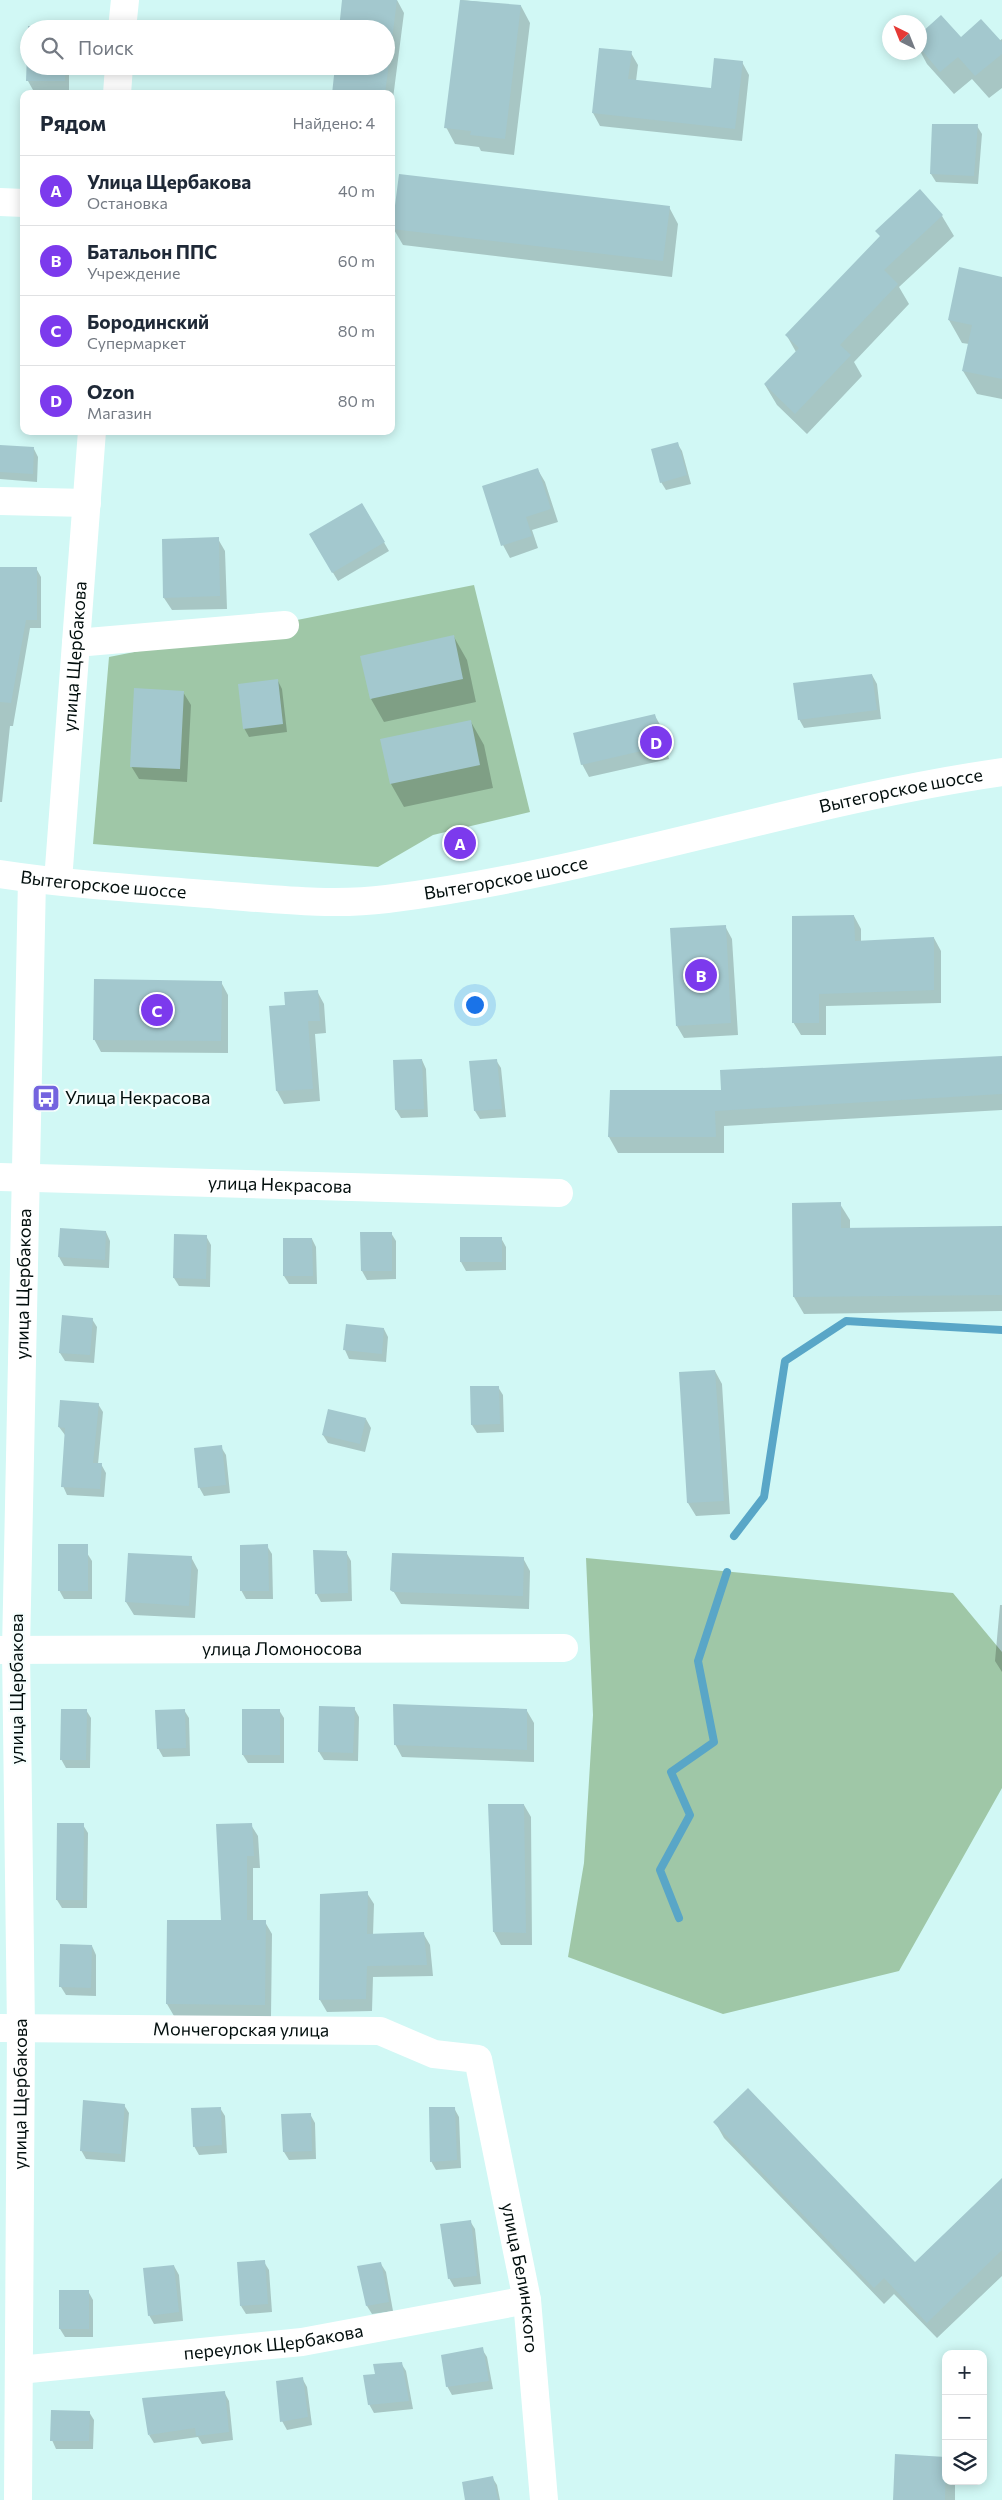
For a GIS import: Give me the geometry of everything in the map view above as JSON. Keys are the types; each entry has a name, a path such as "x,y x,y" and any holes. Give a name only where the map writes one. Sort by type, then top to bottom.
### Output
{"street":[{"path":"123,20 125,0"},
{"path":"117,90 118,75"},
{"path":"0,202 20,203"},
{"name":"улица Щербакова","path":"18,2500 19,2370 11,2028 8,1650 13,1177 45,880 76,642 92,435"},
{"path":"0,501 87,503"},
{"path":"76,642 285,625"},
{"name":"Вытегорское шоссе","path":"0,874 45,880 318,902 384,900 570,868 734,827 952,779 1002,772"},
{"name":"улица Некрасова","path":"13,1177 559,1193"},
{"name":"улица Ломоносова","path":"8,1650 564,1648"},
{"name":"Мончегорская улица","path":"11,2028 380,2031 434,2054 478,2059"},
{"name":"улица Белинского","path":"478,2059 527,2300 544,2500"},
{"name":"переулок Щербакова","path":"19,2370 302,2342 527,2300"}],"green space":[{"path":"474,585 530,812 433,835 378,867 93,844 109,657"},
{"path":"586,1558 953,1593 1002,1652 1002,1788 899,1971 723,2014 568,1957 584,1863 593,1715"}],"building":[{"path":"342,0 397,0 394,20 340,20"},
{"path":"460,0 521,5 505,139 470,135 471,131 444,128"},
{"path":"941,15 961,37 981,19 1002,42 1002,54 975,76 958,57 940,72 927,56 927,28"},
{"path":"599,48 632,51 628,79 711,88 714,58 743,61 735,129 592,113"},
{"path":"26,75 65,75 65,81 26,81"},
{"path":"334,75 387,75 386,90 332,90"},
{"path":"932,124 978,124 974,176 930,174"},
{"path":"399,174 670,206 663,261 395,229 395,205"},
{"path":"920,189 943,215 884,270 898,284 840,345 851,355 795,414 764,384 799,348 785,335 880,236 875,231"},
{"path":"959,267 1002,277 1002,379 962,371 972,325 948,320"},
{"path":"678,442 687,475 660,483 651,449"},
{"path":"0,445 34,447 33,474 0,472"},
{"path":"538,468 551,509 526,517 532,536 501,546 482,486"},
{"path":"362,503 385,542 332,573 309,534"},
{"path":"219,537 220,596 163,598 162,539"},
{"path":"0,567 37,567 37,620 26,620 11,703 0,702"},
{"path":"454,635 463,679 370,699 360,656"},
{"path":"872,674 877,710 798,720 793,683"},
{"path":"278,679 283,724 243,729 238,684"},
{"path":"134,688 184,691 180,769 130,767"},
{"path":"655,714 663,746 581,765 573,733"},
{"path":"471,720 480,765 390,784 380,739"},
{"path":"854,915 855,941 934,937 934,990 819,994 819,1023 792,1023 792,916"},
{"path":"726,925 731,1023 676,1026 670,928"},
{"path":"94,979 222,981 221,1041 93,1040"},
{"path":"318,990 320,1021 308,1021 313,1089 276,1091 269,1006 285,1005 284,992"},
{"path":"1002,1056 1002,1094 715,1111 716,1137 608,1137 610,1090 721,1090 720,1070"},
{"path":"422,1059 424,1109 395,1110 393,1060"},
{"path":"497,1059 502,1109 474,1111 469,1061"},
{"path":"841,1202 841,1228 1002,1226 1002,1295 793,1297 792,1203"},
{"path":"60,1228 106,1231 105,1260 58,1257"},
{"path":"360,1232 392,1232 392,1271 361,1271"},
{"path":"174,1234 207,1235 206,1279 173,1278"},
{"path":"460,1237 502,1237 502,1262 460,1262"},
{"path":"283,1238 312,1238 313,1276 283,1276"},
{"path":"62,1315 93,1318 90,1355 59,1353"},
{"path":"346,1324 384,1328 382,1354 343,1350"},
{"path":"715,1370 724,1501 687,1503 679,1372"},
{"path":"470,1386 499,1386 500,1424 471,1425"},
{"path":"60,1400 99,1403 93,1463 102,1463 100,1489 61,1487 65,1428 58,1427"},
{"path":"328,1409 366,1418 360,1444 322,1435"},
{"path":"222,1445 226,1485 198,1488 194,1448"},
{"path":"58,1544 88,1544 88,1591 58,1591"},
{"path":"268,1544 269,1591 240,1591 240,1545"},
{"path":"313,1550 347,1551 348,1593 315,1594"},
{"path":"128,1553 192,1556 189,1606 125,1602"},
{"path":"392,1553 524,1557 523,1596 393,1592 390,1590"},
{"path":"393,1704 527,1709 527,1750 394,1745"},
{"path":"319,1706 355,1707 353,1753 318,1752"},
{"path":"61,1709 87,1709 86,1760 60,1760"},
{"path":"185,1709 186,1748 157,1749 155,1710"},
{"path":"242,1709 280,1709 280,1755 242,1755"},
{"path":"488,1804 524,1804 526,1933 493,1932"},
{"path":"57,1823 84,1823 83,1900 56,1900"},
{"path":"252,1823 254,1856 247,1856 247,1920 266,1920 265,2005 166,2004 167,1920 221,1920 216,1824"},
{"path":"368,1891 367,1934 424,1932 427,1965 367,1966 366,1999 319,2000 320,1894"},
{"path":"60,1944 92,1945 91,1988 59,1987"},
{"path":"748,2088 915,2262 1002,2178 1002,2250 927,2323 884,2278 874,2288 713,2122"},
{"path":"83,2100 125,2104 121,2154 80,2151"},
{"path":"221,2107 222,2145 193,2147 191,2108"},
{"path":"429,2107 455,2107 457,2160 430,2162"},
{"path":"311,2113 312,2151 283,2152 281,2114"},
{"path":"471,2220 477,2276 448,2279 440,2224"},
{"path":"265,2260 268,2304 240,2306 237,2262"},
{"path":"381,2262 389,2302 366,2306 357,2266"},
{"path":"174,2265 179,2312 148,2316 143,2268"},
{"path":"59,2290 89,2290 89,2329 59,2329"},
{"path":"483,2347 489,2381 446,2387 441,2355"},
{"path":"402,2362 409,2401 368,2405 363,2375 375,2374 373,2364"},
{"path":"303,2377 308,2417 280,2422 276,2381"},
{"path":"225,2391 229,2432 196,2436 195,2428 148,2435 142,2398"},
{"path":"51,2410 90,2411 89,2441 50,2441"},
{"path":"895,2454 942,2457 942,2485 945,2485 945,2500 893,2500"},
{"path":"493,2476 498,2500 465,2500 462,2482"}],"waterway":[{"path":"734,1536 764,1497 785,1361 846,1321 1002,1330"},
{"path":"679,1918 660,1870 690,1815 671,1772 714,1742 698,1661 727,1572"}],"place":[{"name":"Ozon","path":"656,742"},
{"name":"Улица Щербакова","path":"460,843"},
{"name":"Батальон ППС","path":"701,975"},
{"name":"Бородинский","path":"157,1010"},
{"name":"Улица Некрасова","path":"46,1098"}]}
